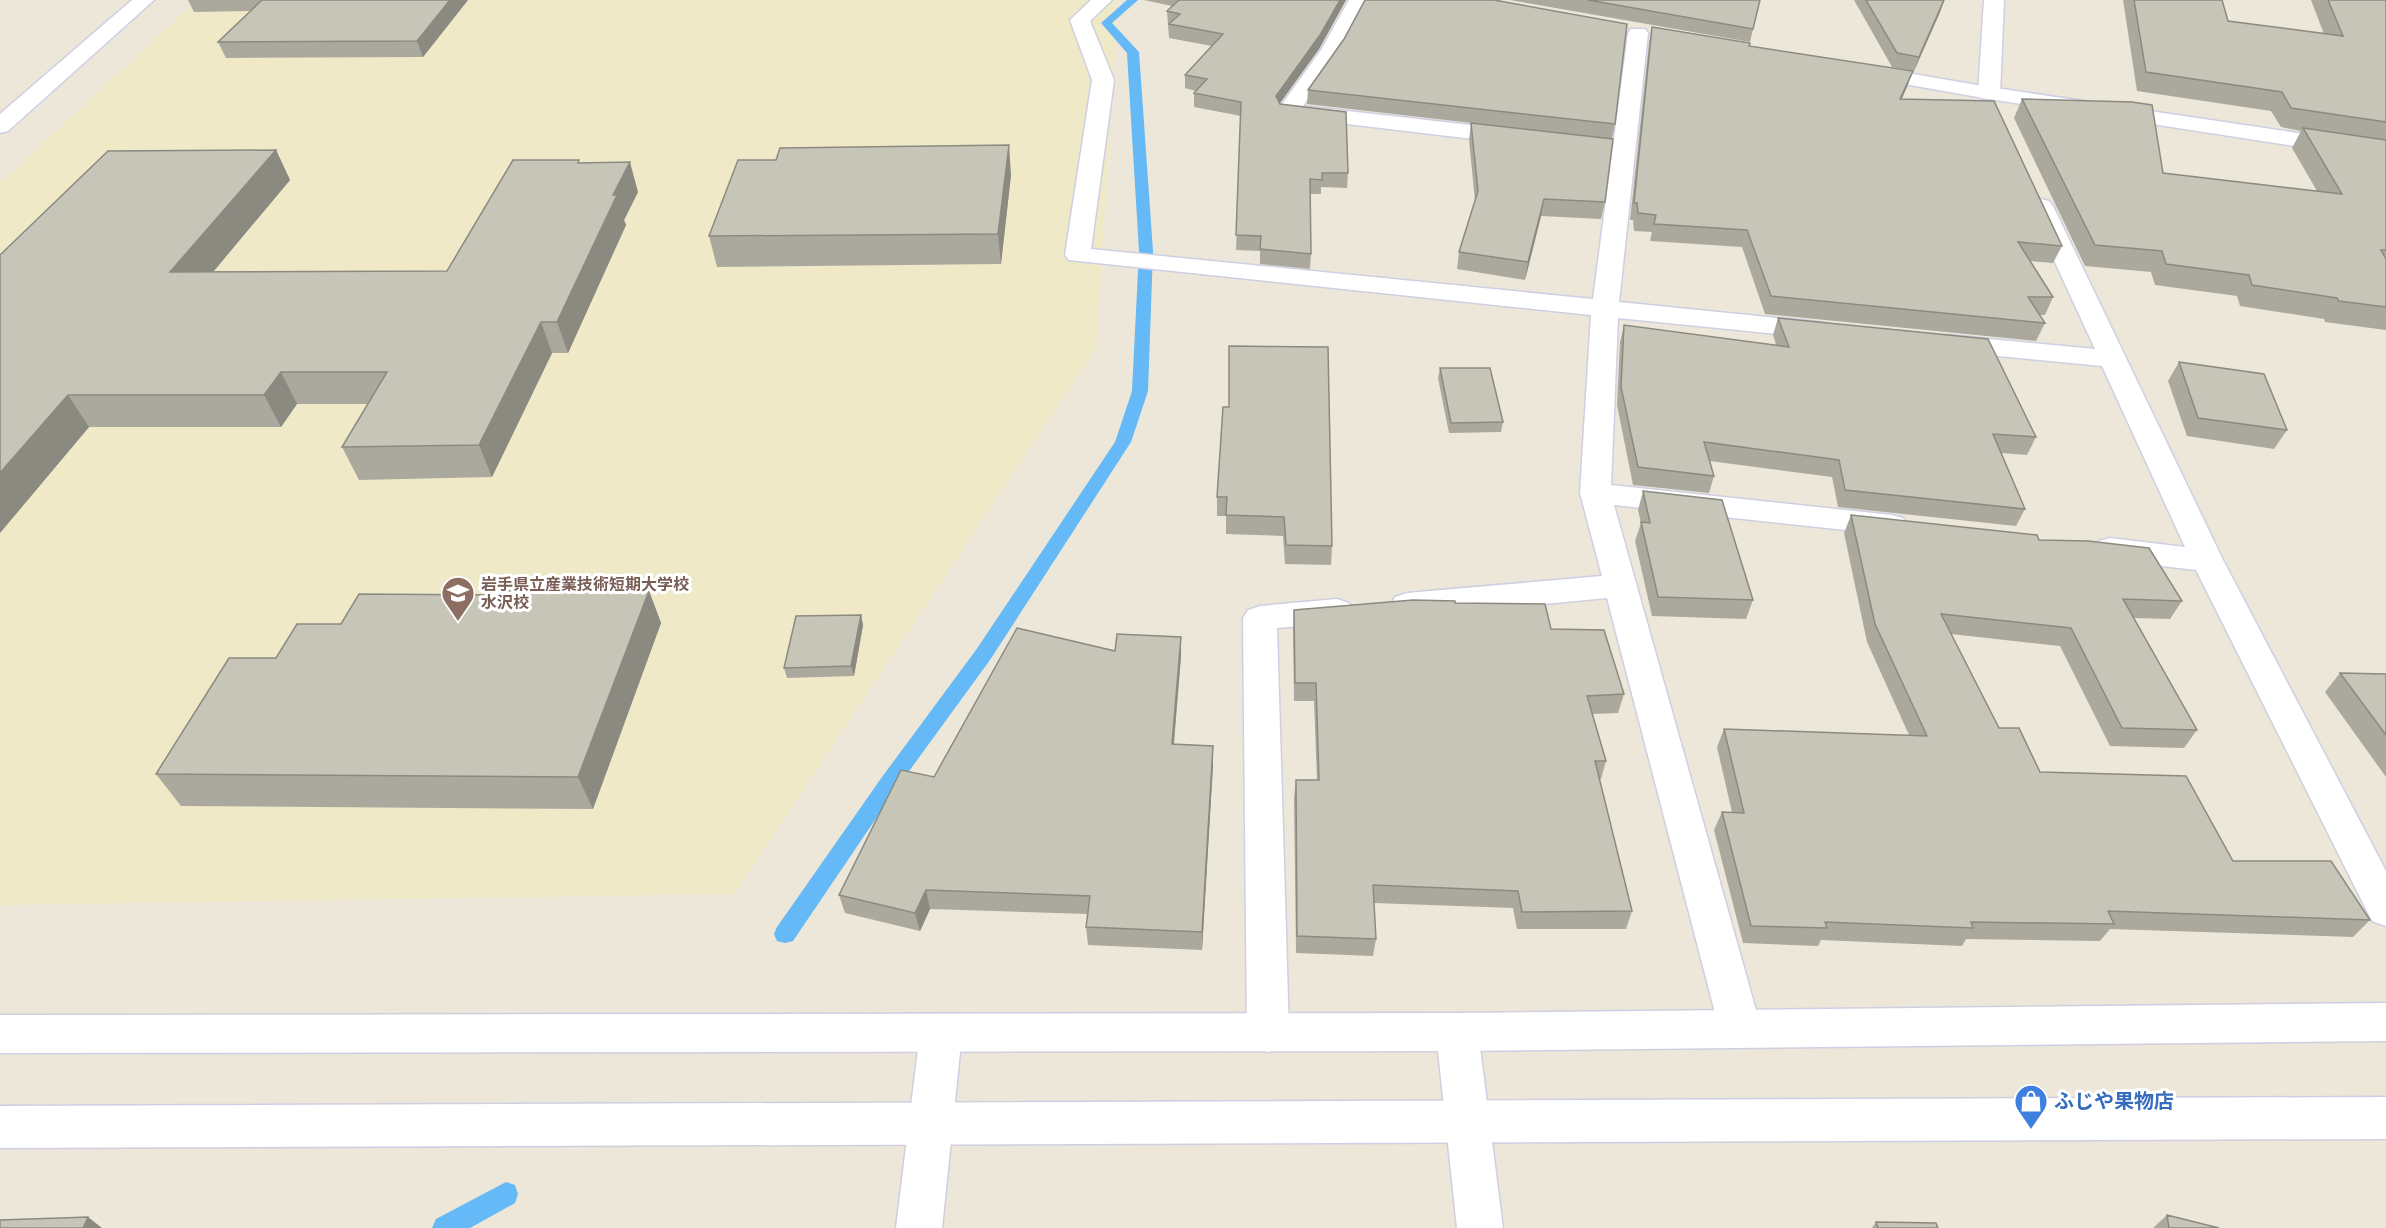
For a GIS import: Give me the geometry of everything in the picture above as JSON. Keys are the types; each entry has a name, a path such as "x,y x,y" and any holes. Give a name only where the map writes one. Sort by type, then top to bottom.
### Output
{"street":[{"path":"0,126 144,0"},
{"path":"1102,0 1080,20 1103,80 1078,255 1841,333"},
{"path":"1359,0 1332,51 1288,111 1532,139"},
{"path":"1994,0 1989,93 2004,125"},
{"path":"1639,33 1613,148 1595,493 1740,1028"},
{"path":"1849,69 1989,93 2386,153"},
{"path":"2028,178 2206,560 2386,909"},
{"path":"1923,341 2112,359"},
{"path":"1595,493 1924,529"},
{"path":"2077,546 2206,560"},
{"path":"1268,1033 1260,618 1620,586"},
{"path":"0,1034 1268,1033 2386,1022"},
{"path":"1457,1032 1480,1228"},
{"path":"919,1228 941,1033"},
{"path":"0,1127 930,1124 1467,1119 2386,1118"}],"shaded area":[{"name":"岩手県立産業技術短期大学校 水沢校","path":"197,0 1118,0 1096,349 734,894 0,905 0,183"}],"building":[{"path":"262,0 450,0 417,41 218,42"},
{"path":"1179,0 1340,0 1320,35 1276,96 1280,104 1346,112 1348,173 1322,173 1322,180 1310,179 1311,254 1260,249 1261,236 1236,235 1241,102 1194,93 1207,79 1185,75 1223,34 1169,24 1180,14 1167,11"},
{"path":"1365,0 1494,0 1627,24 1615,124 1308,90 1344,39"},
{"path":"1588,0 1760,0 1753,29"},
{"path":"1866,0 1944,0 1919,57 1897,53"},
{"path":"2134,0 2222,0 2228,21 2343,36 2328,0 2386,0 2386,122 2291,108 2282,92 2146,72"},
{"path":"1652,27 1750,43 1749,46 1913,71 1900,99 1994,101 2062,246 2018,242 2053,297 2028,297 2045,323 1771,296 1747,230 1654,224 1656,215 1638,213 1637,203 1634,203"},
{"path":"2022,99 2132,102 2152,105 2163,173 2342,194 2303,128 2386,140 2386,250 2381,250 2386,259 2386,307 2252,285 2249,275 2166,264 2162,251 2095,245"},
{"path":"1471,123 1613,139 1605,202 1544,199 1528,262 1459,252 1478,191"},
{"path":"1009,145 998,234 709,236 738,160 776,160 780,148"},
{"path":"276,150 170,272 447,271 513,160 579,160 578,163 630,162 613,195 617,195 557,322 541,322 479,445 342,447 387,372 281,372 264,395 68,395 0,473 0,255 108,151"},
{"path":"1778,318 1988,339 2036,437 1993,434 2025,509 1845,490 1839,460 1704,442 1714,476 1638,467 1621,387 1624,325 1789,347"},
{"path":"1229,346 1328,347 1332,546 1286,545 1284,517 1226,515 1227,497 1217,497 1223,407 1229,407"},
{"path":"2179,362 2264,374 2287,430 2198,418"},
{"path":"1440,368 1490,368 1503,422 1451,423"},
{"path":"1643,491 1722,500 1753,600 1658,597 1641,522 1650,523"},
{"path":"1851,515 2037,535 2039,540 2088,541 2149,548 2182,601 2123,599 2197,730 2122,728 2071,628 1941,614 1999,728 2019,728 2040,772 2186,776 2233,861 2331,861 2370,920 2108,911 2114,924 1971,922 1973,928 1825,922 1827,928 1751,926 1722,812 1744,813 1724,729 1927,736 1875,624"},
{"path":"499,590 649,591 578,777 156,774 229,658 276,658 297,624 341,624 359,594 496,595"},
{"path":"1413,600 1545,604 1551,629 1604,630 1624,694 1587,696 1606,761 1595,761 1632,911 1522,912 1518,891 1373,885 1376,939 1297,936 1296,780 1319,780 1316,683 1295,683 1294,610"},
{"path":"861,615 851,666 784,668 796,616"},
{"path":"1017,628 1115,651 1117,634 1181,637 1172,744 1213,746 1202,932 1086,927 1090,896 926,890 915,913 839,895 901,770 934,777"},
{"path":"2340,673 2386,674 2386,735"},
{"path":"2167,1215 2219,1228 2169,1228"},
{"path":"88,1217 83,1228 0,1228 0,1220"},
{"path":"1876,1222 1936,1223 1938,1228 1878,1228"}],"waterway":[{"path":"785,934 889,783 983,655 1123,442 1140,391 1146,251 1133,52 1106,23 1133,0"},
{"path":"445,1228 506,1194"}],"place":[{"name":"岩手県立産業技術短期大学校 水沢校","path":"458,622"},
{"name":"ふじや果物店","path":"2031,1130"}]}
